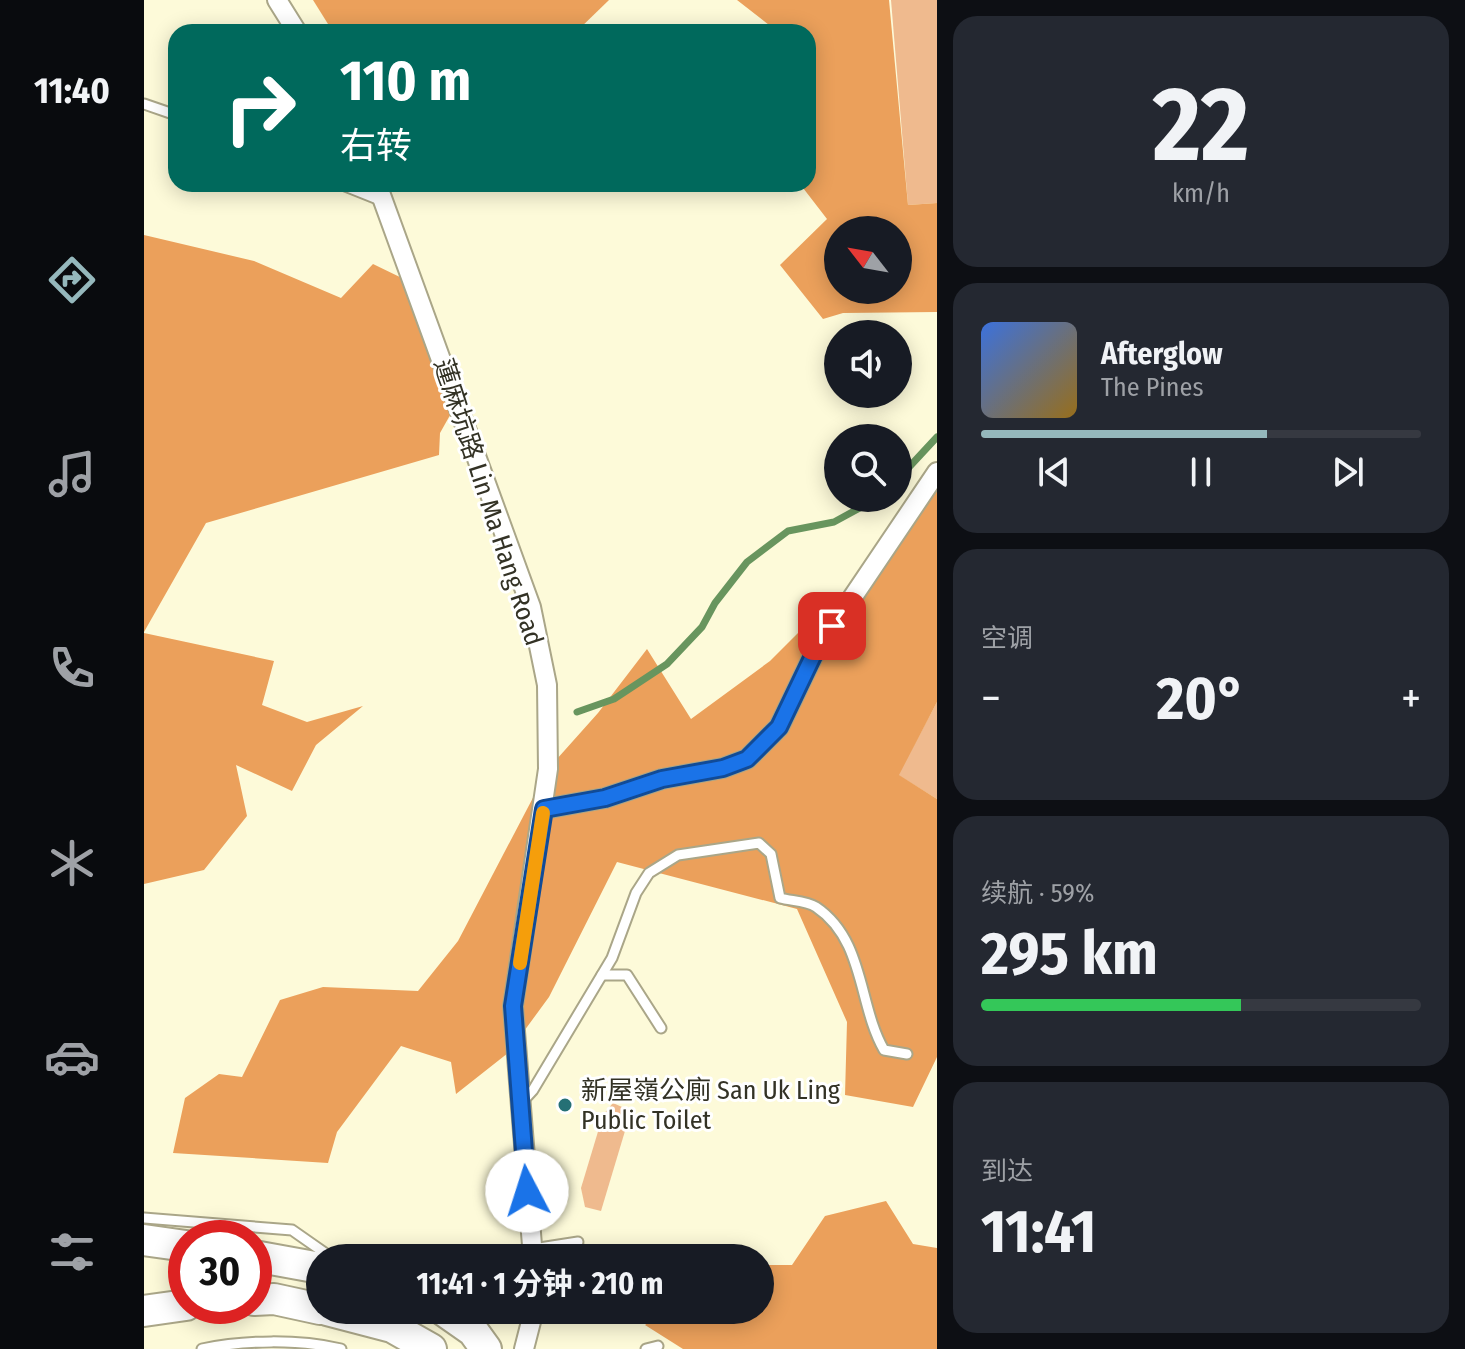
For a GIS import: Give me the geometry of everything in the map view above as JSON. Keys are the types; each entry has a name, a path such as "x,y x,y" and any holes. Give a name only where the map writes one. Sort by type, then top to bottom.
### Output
{"main road":[{"path":"144,1240 168,1243"},
{"path":"272,1259 306,1265"},
{"path":"272,1299 306,1306"},
{"path":"144,1311 168,1308"},
{"path":"381,1324 392,1327 431,1349"},
{"path":"463,1324 473,1331 486,1349"}],"street":[{"path":"277,0 292,24"},
{"name":"蓮麻坑路 Lin Ma Hang Road","path":"380,193 531,607 547,685 549,758 544,809 513,1006 532,1244"},
{"path":"544,809 605,798 662,779 723,768 747,759 767,742 779,727 813,656 937,472"},
{"path":"524,1349 530,1324"}],"lane":[{"path":"144,104 168,112"},
{"path":"519,1104 533,1090 602,975 636,893 649,873 678,855 759,843 771,854 780,898 813,905 842,936 857,963 874,1033 884,1050 907,1054"},
{"path":"602,975 627,975 661,1028"},
{"path":"144,1218 292,1230 312,1244"},
{"path":"570,1244 578,1242"},
{"path":"202,1349 320,1344 341,1349"},
{"path":"646,1349 658,1346"}],"shaded area":[{"path":"313,0 609,0 584,24 328,24"},
{"path":"737,0 889,0 908,205 937,203 937,312 843,313 823,319 780,265 824,222 824,304 912,304 912,216 825,216 806,192 816,192 816,24 768,24"},
{"path":"891,0 937,0 937,203 908,205"},
{"path":"144,235 254,261 341,298 373,264 406,280 458,401 440,433 439,455 206,523 144,632"},
{"path":"937,472 937,702 899,775 937,799 937,1057 913,1107 845,1095 847,1022 797,909 617,862 549,997 508,1053 456,1094 451,1062 401,1046 337,1132 328,1163 173,1153 185,1098 219,1074 242,1077 280,1000 323,987 418,991 458,941 548,769 598,713 647,649 691,719 770,661 833,598 853,587 908,512 912,512 912,506"},
{"path":"144,633 274,661 262,705 307,722 363,706 316,745 292,791 236,765 247,816 204,870 144,884"},
{"path":"937,702 937,799 898,775"},
{"path":"613,1103 631,1111 601,1211 585,1207 581,1188 603,1115"},
{"path":"886,1201 913,1244 937,1248 937,1349 683,1349 645,1325 774,1324 774,1265 792,1265 825,1216"}],"waterway":[{"path":"912,464 937,437"},
{"path":"577,712 614,699 667,664 702,627 715,603 747,562 788,531 834,522 852,512"}],"slow traffic":[{"path":"520,963 543,813"}],"place":[{"name":"新屋嶺公廁 San Uk Ling Public Toilet","path":"565,1105"}],"route":[{"path":"527,1191 513,1006 544,809 605,798 662,779 723,768 747,759 779,727 813,656 832,626"}]}
